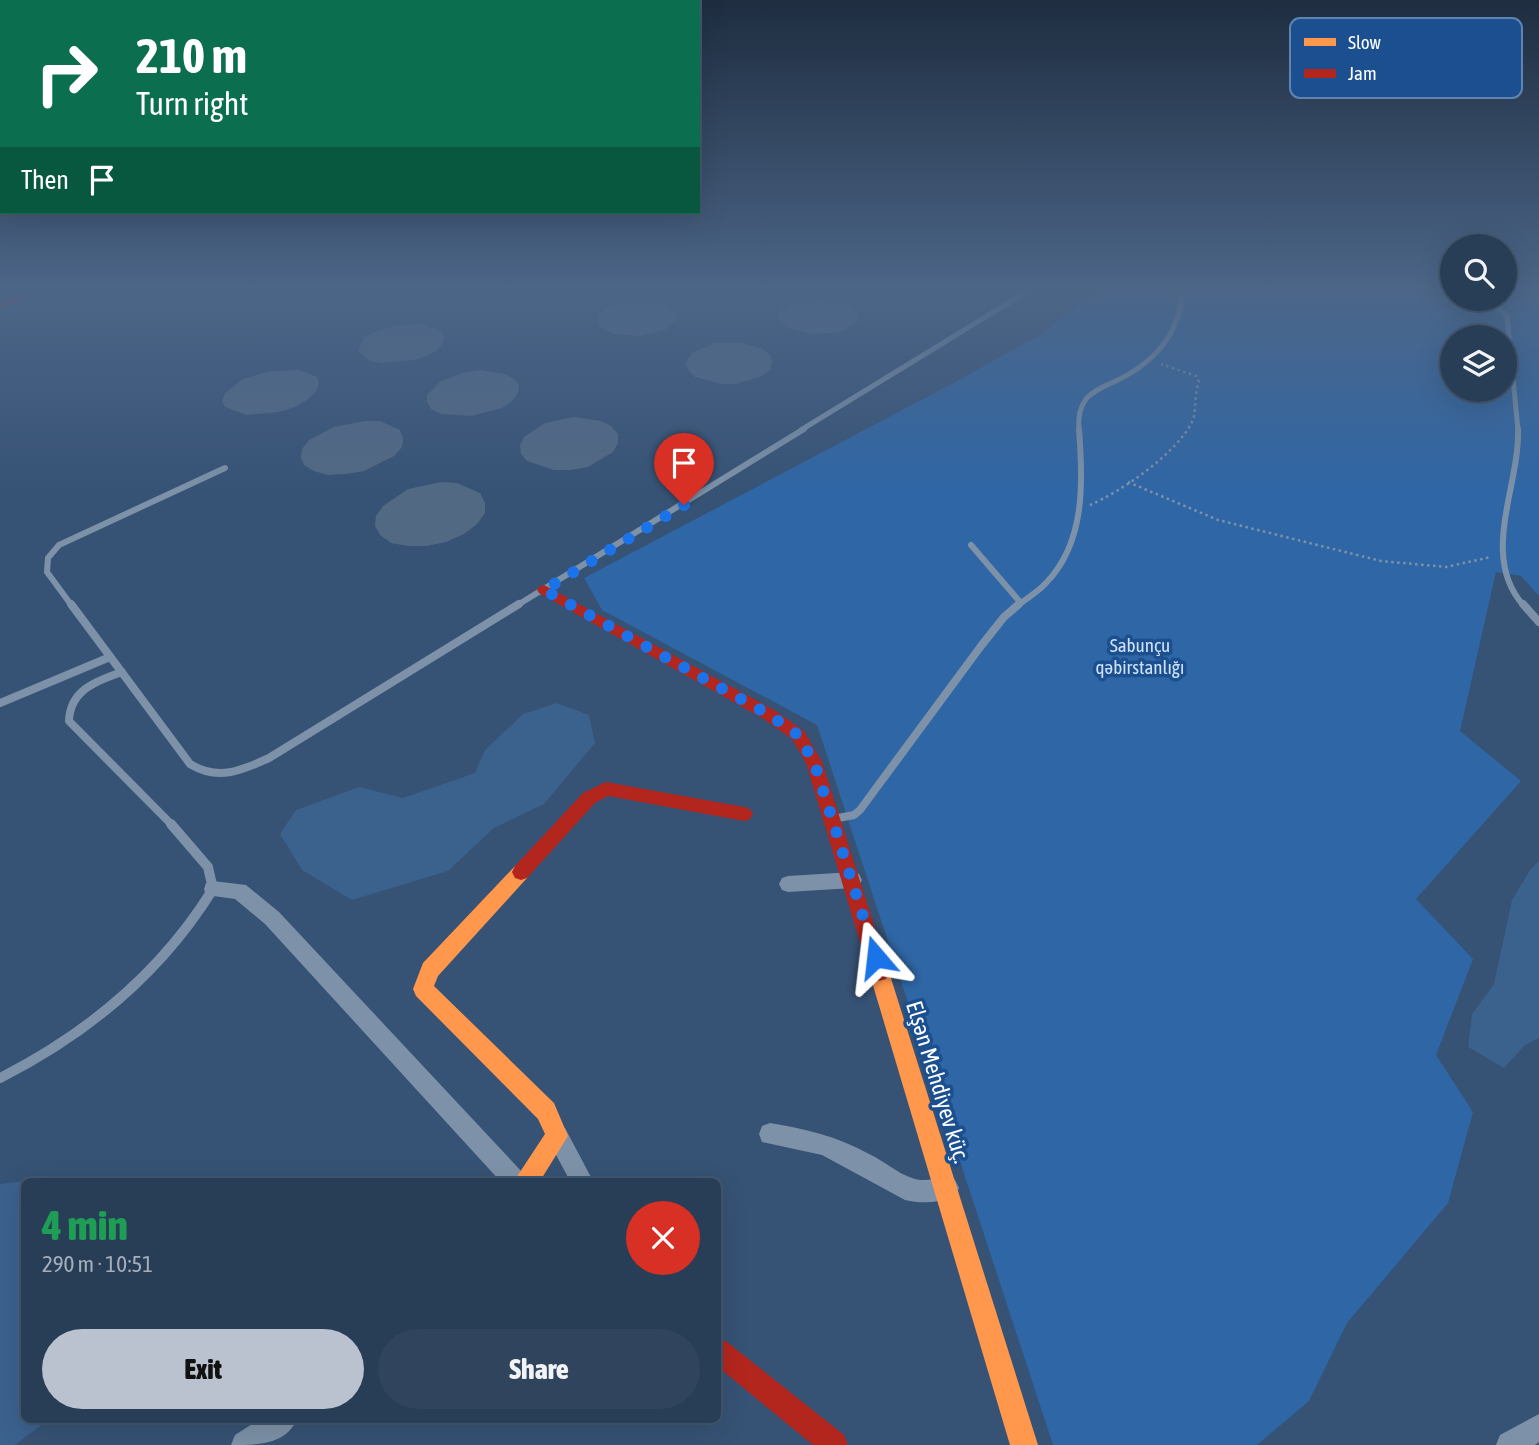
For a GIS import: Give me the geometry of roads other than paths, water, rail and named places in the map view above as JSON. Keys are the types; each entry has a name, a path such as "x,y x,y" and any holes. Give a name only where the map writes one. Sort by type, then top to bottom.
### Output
{"street":[{"name":"Elşən Mehdiyev küç.","path":"544,590 790,728 810,753 853,880 1024,1445"},
{"path":"580,1178 546,1111 423,989 430,970 589,798 606,789 744,814"},
{"path":"788,884 853,880"},
{"path":"213,889 239,891 272,918 512,1178"},
{"path":"770,1134 823,1144 860,1161 905,1188 919,1192 947,1188"},
{"path":"528,1178 557,1136"},
{"path":"721,1353 834,1445"},
{"path":"245,1445 278,1423"},
{"path":"1510,1445 1539,1427"}],"lane":[{"path":"225,468 63,541 52,550 47,561 47,572 190,764 202,773 220,776 270,758 922,356"},
{"path":"833,819 853,815 860,810 1000,620 1047,582 1070,543 1077,508 1082,453 1079,413 1083,404 1098,389 1131,374 1154,356"},
{"path":"1509,356 1518,432 1501,556 1511,591 1526,611 1539,622"},
{"path":"971,545 1020,602"},
{"path":"0,703 110,657"},
{"path":"0,1078 68,1040 110,1007 186,934 213,889 208,867 190,843 69,721 68,710 81,690 122,672"}],"park label":[{"name":"Sabunçu qəbirstanlığı","path":"1140,656"}]}
